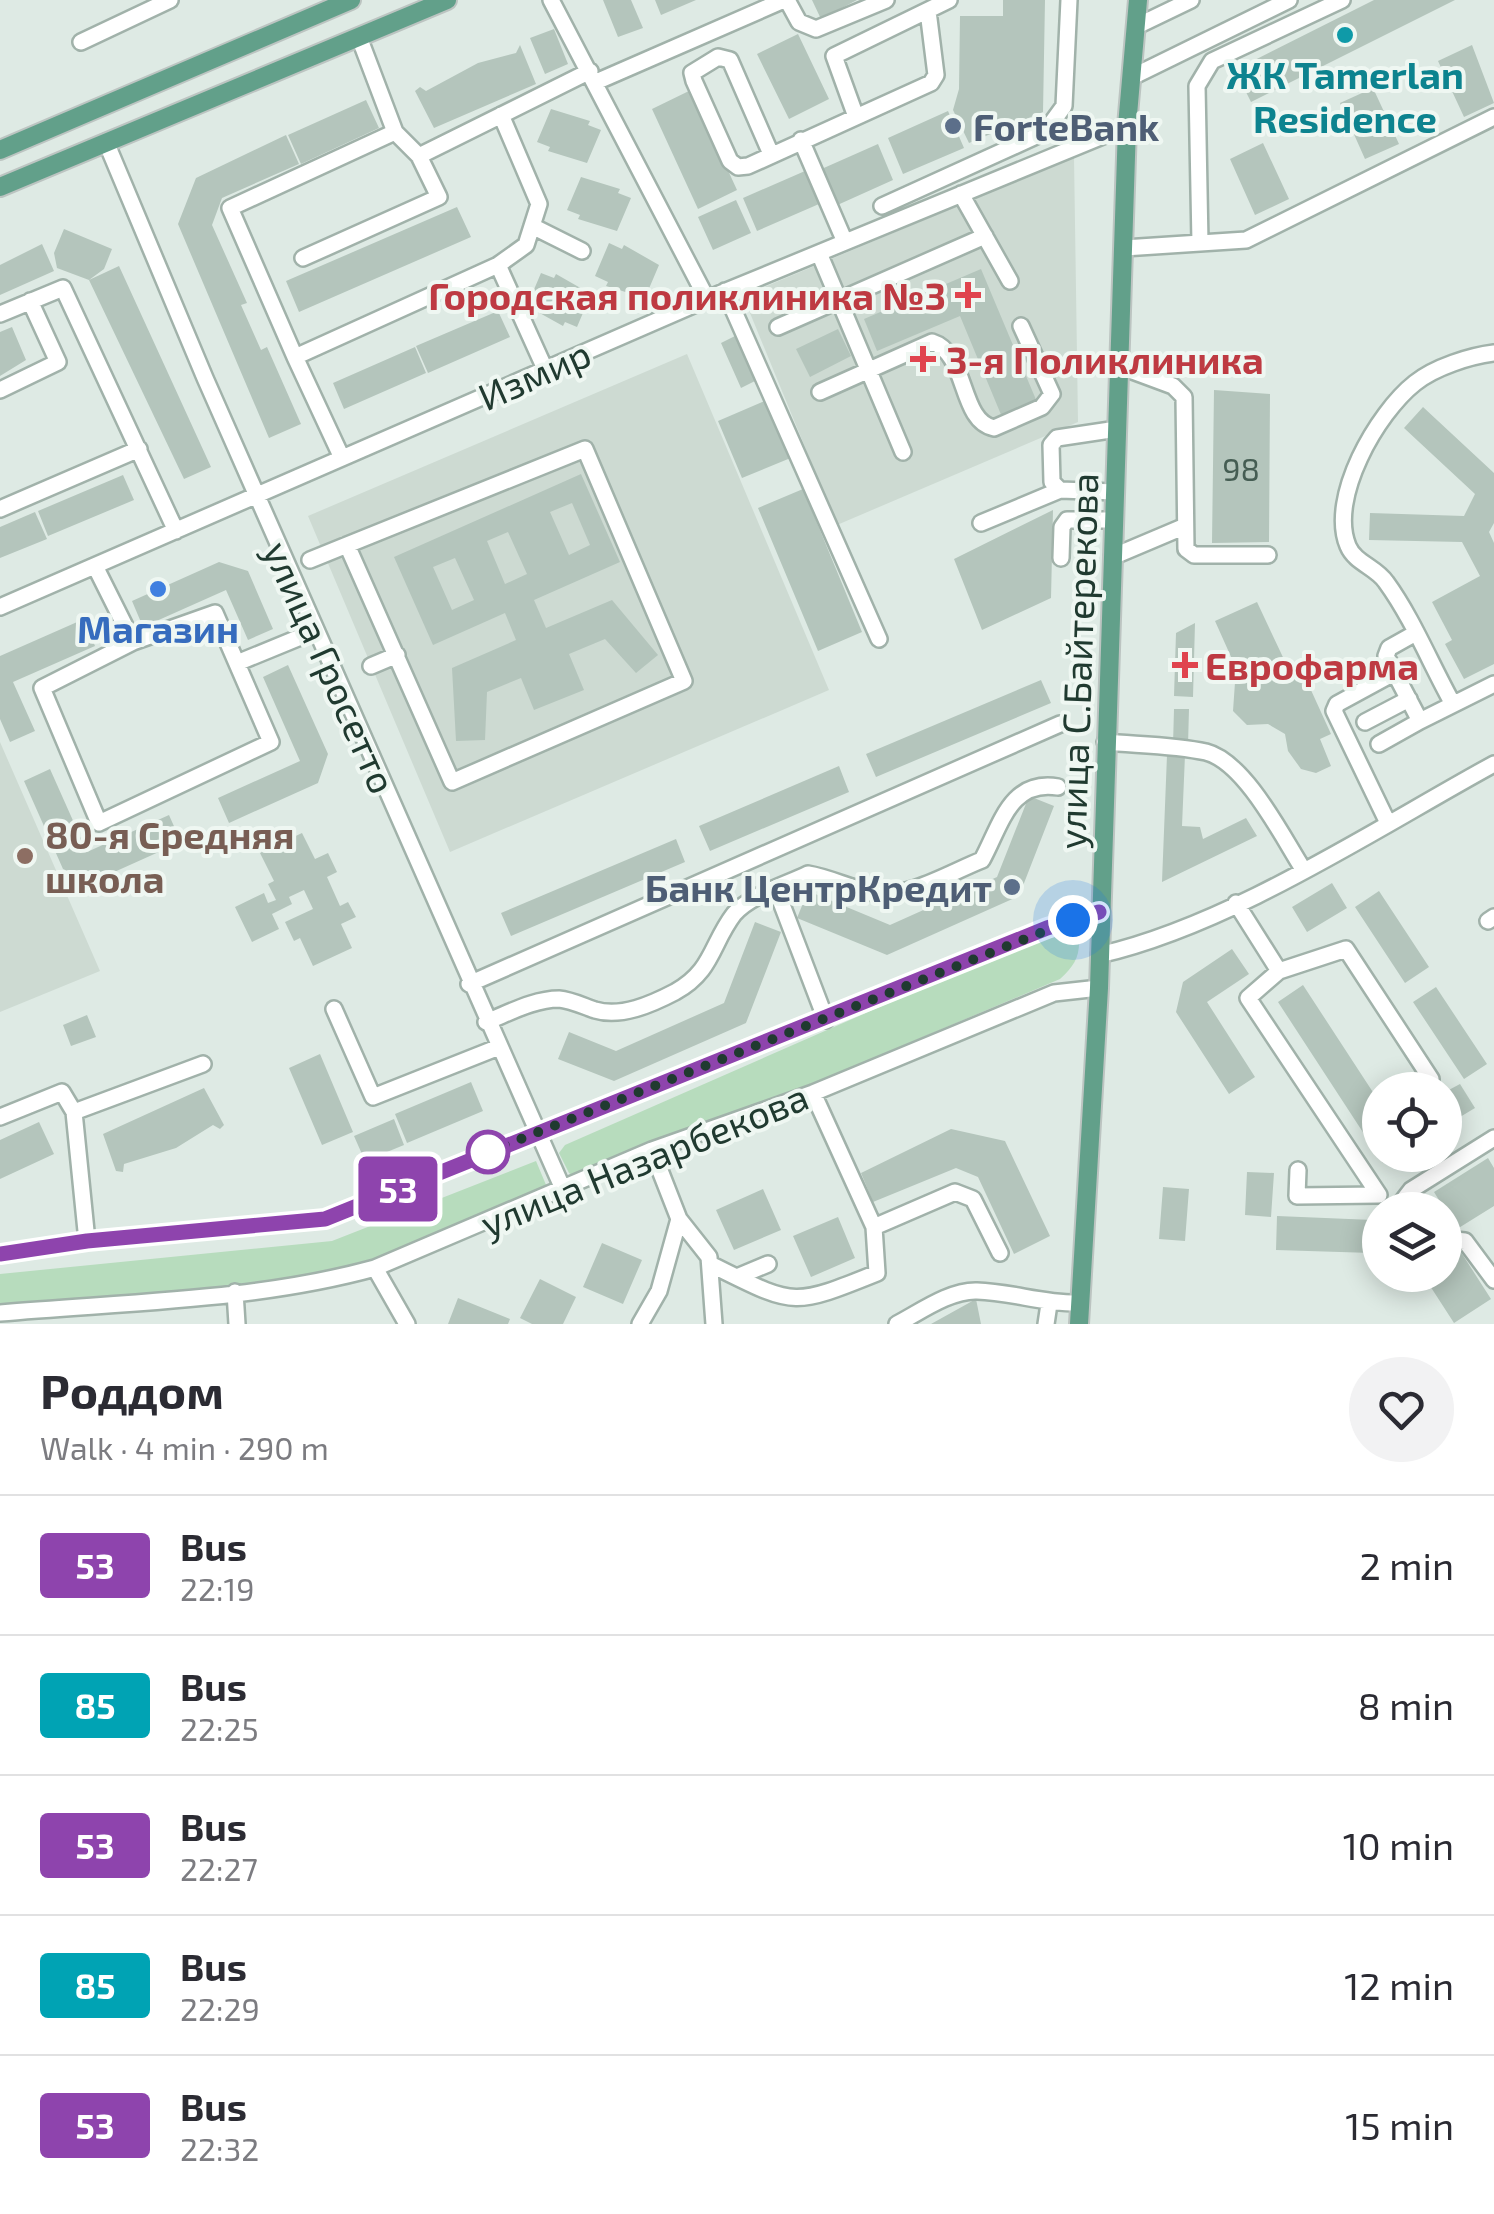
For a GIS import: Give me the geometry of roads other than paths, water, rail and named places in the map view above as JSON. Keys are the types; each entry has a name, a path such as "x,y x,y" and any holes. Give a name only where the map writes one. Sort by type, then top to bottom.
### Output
{"main road":[{"path":"0,150 351,0"},
{"path":"0,187 447,0"},
{"name":"улица С.Байтерекова","path":"1078,1324 1099,988 1127,126 1138,0"}],"street":[{"path":"81,42 170,0"},
{"path":"551,0 707,299"},
{"path":"419,156 501,115 785,0 799,22 816,29 886,0"},
{"path":"855,114 834,56 950,0"},
{"path":"882,206 1045,132 1057,121 1064,106 1069,0"},
{"path":"1137,26 1191,0"},
{"path":"1134,76 1288,0"},
{"path":"1200,243 1197,86 1212,61 1342,0"},
{"path":"771,154 730,60 718,57 698,68 694,81 730,161 738,168 771,154 802,140 855,114 931,83 936,75 928,11"},
{"path":"303,258 439,196 419,156 394,132 359,37"},
{"path":"295,357 498,266 526,245 539,204 501,115"},
{"path":"1124,248 1246,240 1494,117"},
{"name":"Измир","path":"0,607 707,299 1127,126"},
{"path":"342,458 230,208 394,132"},
{"path":"802,140 845,242"},
{"name":"улица Гросетто","path":"106,142 256,496 563,1190"},
{"path":"961,194 1010,281"},
{"path":"532,226 582,251"},
{"path":"778,327 985,236"},
{"path":"819,253 903,452"},
{"path":"498,266 546,370"},
{"path":"0,314 64,288 176,531"},
{"path":"726,292 879,639"},
{"path":"0,390 58,362 30,302"},
{"path":"820,392 932,342 942,345 979,419 994,428 1042,406 1052,394 1021,326"},
{"path":"1453,704 1386,582 1350,551 1343,532 1345,488 1379,425 1416,382 1474,355 1494,353"},
{"path":"1120,366 1173,386 1184,397 1186,549 1194,555 1268,555"},
{"path":"1060,490 1052,482 1051,445 1056,438 1117,430"},
{"path":"0,509 139,449"},
{"path":"310,560 347,545 585,449 684,681 452,782 347,545"},
{"path":"981,523 1060,490 1115,492"},
{"path":"1061,558 1062,526 1067,520 1114,520"},
{"path":"1112,557 1183,526"},
{"path":"95,566 133,642"},
{"path":"215,612 271,742 99,823 42,688 133,642 215,612"},
{"path":"237,662 315,630"},
{"path":"1414,634 1386,651 1420,721"},
{"path":"371,666 397,655"},
{"path":"1388,822 1334,710 1337,704 1394,673"},
{"path":"1379,744 1494,684"},
{"path":"1365,722 1408,698"},
{"path":"469,984 1060,724"},
{"path":"1106,742 1208,753 1226,762 1252,790 1303,869"},
{"path":"1100,955 1133,948 1236,903 1494,764"},
{"path":"486,1022 539,1002 560,999 619,1012 674,992 710,962 736,912 776,889 808,874 876,894 893,894 917,886 982,860 1008,808 1023,789 1038,784 1058,787"},
{"path":"776,889 826,1020"},
{"path":"1236,903 1279,970"},
{"name":"улица Назарбекова","path":"0,1254 87,1241 325,1219 1047,928 1099,912"},
{"path":"1298,1170 1297,1196 1379,1195 1248,998 1279,970 1346,949 1426,1072"},
{"name":"улица Назарбекова","path":"0,1313 235,1292 334,1279 374,1268 652,1150 813,1093 1054,993 1099,988"},
{"path":"334,1009 373,1096 499,1047"},
{"path":"74,1112 203,1064"},
{"path":"0,1117 62,1092 74,1112 87,1241"},
{"path":"652,1150 679,1219 710,1264 774,1296 808,1301 878,1272 874,1227 813,1093"},
{"path":"1410,1192 1494,1138"},
{"path":"874,1227 955,1192 973,1200 1000,1253"},
{"path":"640,1324 679,1219"},
{"path":"1462,1241 1494,1280"},
{"path":"710,1264 714,1324"},
{"path":"737,1277 768,1264"},
{"path":"374,1268 407,1324"},
{"path":"897,1324 951,1296 975,1291 1049,1304 1079,1303"},
{"path":"235,1292 236,1324"},
{"path":"1046,1324 1049,1304"}],"place":[{"name":"ЖК Tamerlan Residence","path":"1345,35"},
{"name":"ForteBank","path":"953,126"},
{"name":"Городская поликлиника №3","path":"968,295"},
{"name":"3-я Поликлиника","path":"923,359"},
{"name":"Магазин","path":"158,589"},
{"name":"Еврофарма","path":"1185,665"},
{"name":"80-я Средняя школа","path":"25,856"},
{"name":"Банк ЦентрКредит","path":"1012,887"}]}
